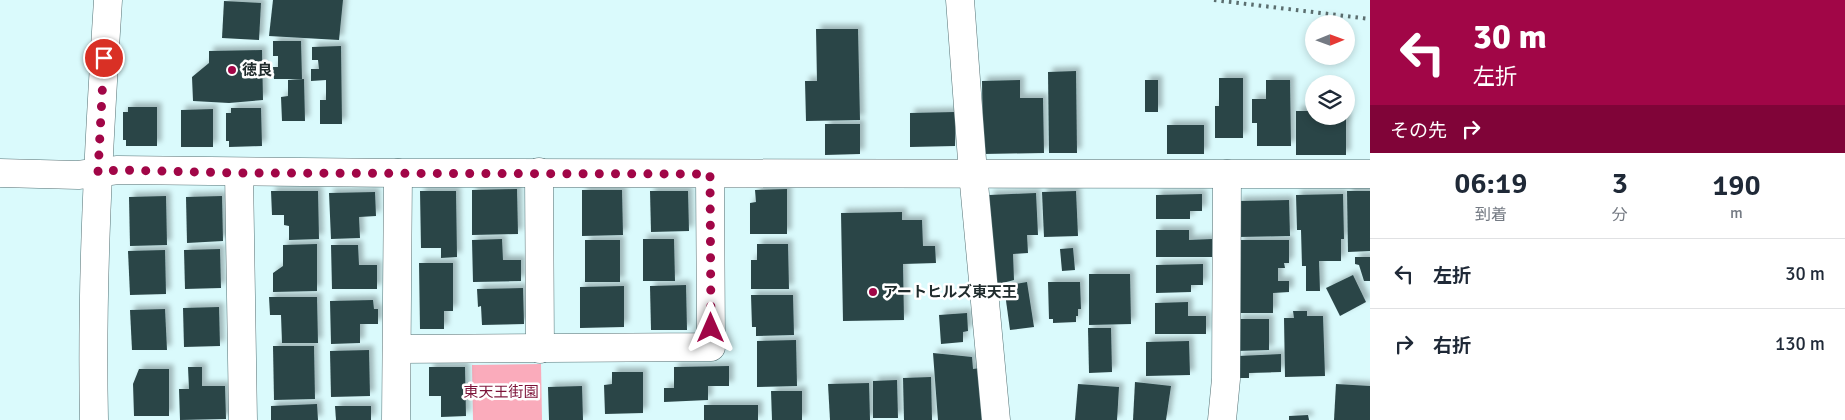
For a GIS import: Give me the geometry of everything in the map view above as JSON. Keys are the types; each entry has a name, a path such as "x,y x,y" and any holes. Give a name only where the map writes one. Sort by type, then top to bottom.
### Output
{"street":[{"path":"94,420 92,355 98,172 108,0"},
{"path":"960,0 973,173 996,420"},
{"path":"0,173 78,174 118,170 239,173 1370,174"},
{"path":"539,172 540,348"},
{"path":"239,173 242,420"},
{"path":"396,420 398,173"},
{"path":"397,348 711,347 710,174"},
{"path":"1222,420 1226,379 1227,174"}],"green space":[{"name":"東天王街園","path":"541,364 542,420 473,420 472,365"}],"building":[{"path":"273,0 343,0 339,40 269,36"},
{"path":"224,1 261,3 259,40 222,38"},
{"path":"816,29 858,29 860,120 806,121 805,81 817,81"},
{"path":"273,41 301,41 302,79 274,79 273,67 278,67 278,56 273,56"},
{"path":"341,46 342,124 320,124 320,100 326,100 326,80 311,81 311,69 319,69 318,60 312,60 312,47"},
{"name":"徳良","path":"262,50 263,100 229,103 193,101 192,77 209,63 209,51"},
{"path":"1076,71 1077,153 1049,153 1048,72"},
{"path":"1219,78 1243,78 1243,138 1215,138 1215,106 1219,106"},
{"path":"304,79 305,121 282,121 281,97 288,96 288,80"},
{"path":"1020,80 1020,98 1043,98 1044,153 983,154 982,81"},
{"path":"1145,80 1158,80 1158,112 1145,112"},
{"path":"1266,80 1290,80 1291,146 1257,146 1257,123 1252,123 1252,99 1266,99"},
{"path":"128,107 157,107 157,146 126,146 126,140 123,140 123,112 128,112"},
{"path":"231,108 261,108 262,146 229,147 229,141 226,141 226,113 231,113"},
{"path":"213,109 213,147 181,147 181,110"},
{"path":"1296,111 1305,111 1305,125 1346,125 1346,155 1296,155"},
{"path":"955,112 955,146 910,147 910,113"},
{"path":"825,124 860,124 860,154 825,155"},
{"path":"1167,125 1204,125 1204,154 1167,154"},
{"path":"517,189 518,234 472,235 472,190"},
{"path":"787,189 787,234 750,234 750,203 756,202 755,190"},
{"path":"582,190 622,190 623,235 582,236"},
{"path":"271,191 318,191 319,239 289,240 289,226 284,225 284,215 272,215"},
{"path":"420,191 456,191 457,257 441,258 441,248 421,248"},
{"path":"650,191 688,191 689,231 651,232"},
{"path":"1076,191 1078,236 1044,237 1042,192"},
{"path":"1347,191 1370,191 1370,251 1348,252"},
{"path":"375,192 376,216 359,217 360,238 331,239 329,193"},
{"path":"1036,193 1038,235 1027,235 1028,253 1013,254 1014,280 995,285 989,195"},
{"path":"1202,194 1202,211 1190,211 1190,219 1156,219 1156,195"},
{"path":"1343,194 1344,239 1341,239 1341,261 1319,261 1320,291 1306,291 1306,266 1302,266 1301,230 1297,230 1296,195"},
{"path":"166,196 167,245 130,246 129,197"},
{"path":"222,196 223,241 187,243 186,197"},
{"path":"1289,200 1290,236 1238,237 1238,201"},
{"name":"アートヒルズ東天王","path":"902,212 902,220 922,220 923,246 935,246 936,263 903,264 904,320 843,321 841,213"},
{"path":"1156,230 1189,230 1189,240 1212,239 1212,257 1156,257"},
{"path":"502,239 503,260 521,260 521,281 473,282 472,240"},
{"path":"643,239 674,239 675,281 643,281"},
{"path":"585,240 620,240 620,282 585,282"},
{"path":"1239,240 1289,240 1289,263 1284,263 1285,268 1278,268 1278,281 1289,281 1289,292 1273,293 1273,313 1240,313"},
{"path":"317,244 317,291 273,292 273,273 283,266 283,245"},
{"path":"757,244 788,244 789,289 751,289 751,260 757,260"},
{"path":"331,245 358,245 359,265 377,265 377,289 332,289"},
{"path":"1073,248 1075,270 1062,271 1060,249"},
{"path":"220,249 221,288 185,289 184,250"},
{"path":"165,250 166,294 130,295 128,251"},
{"path":"1355,257 1370,257 1370,281 1364,281 1359,265 1355,264"},
{"path":"419,263 453,263 453,311 444,311 444,329 420,329"},
{"path":"1203,264 1203,285 1191,285 1191,292 1156,293 1156,265"},
{"path":"1089,274 1130,274 1131,324 1089,325"},
{"path":"1353,275 1366,302 1340,316 1326,288"},
{"path":"1027,282 1034,327 1010,330 1004,286"},
{"path":"1048,282 1080,282 1081,309 1078,309 1076,322 1053,323 1053,319 1049,319"},
{"path":"686,285 687,330 651,330 650,286"},
{"path":"624,286 624,327 580,328 580,287"},
{"path":"523,288 524,324 482,325 481,306 478,307 477,289"},
{"path":"751,295 793,295 794,335 756,336 756,327 752,327"},
{"path":"269,297 317,297 318,343 282,343 281,315 270,315"},
{"path":"373,300 374,309 378,309 378,324 360,324 360,343 331,344 330,301"},
{"path":"1188,302 1188,316 1206,316 1206,334 1155,334 1155,303"},
{"path":"219,307 220,346 184,347 183,308"},
{"path":"165,309 167,350 132,350 130,310"},
{"path":"1293,311 1307,311 1307,316 1323,316 1325,376 1285,377 1284,318 1294,318"},
{"path":"967,313 968,331 963,332 963,342 941,344 939,315"},
{"path":"1237,319 1269,319 1269,350 1237,351"},
{"path":"1088,328 1111,328 1112,372 1089,373"},
{"path":"796,340 797,386 757,387 757,341"},
{"path":"1189,341 1190,375 1146,376 1146,342"},
{"path":"273,346 314,346 315,399 274,400"},
{"path":"369,350 370,396 331,397 330,351"},
{"path":"933,353 972,357 973,369 980,368 984,420 938,420"},
{"path":"1281,354 1281,372 1249,373 1249,378 1238,378 1238,356"},
{"path":"729,366 729,386 708,386 708,400 664,402 664,388 674,388 674,367"},
{"path":"188,367 202,367 202,386 225,386 226,419 180,420 179,389 189,389"},
{"path":"429,367 465,367 466,416 441,417 441,396 429,396"},
{"path":"139,369 169,369 169,416 134,416 133,384"},
{"path":"612,372 643,372 643,413 605,414 604,385 612,384"},
{"path":"931,377 932,420 904,420 903,378"},
{"path":"897,380 898,418 873,418 873,381"},
{"path":"1135,382 1171,386 1166,420 1133,420"},
{"path":"869,383 870,420 830,420 828,384"},
{"path":"1078,384 1119,387 1117,420 1075,420"},
{"path":"1336,384 1370,386 1370,420 1334,420"},
{"path":"582,386 583,420 549,420 548,387"},
{"path":"771,391 802,391 802,420 772,420"},
{"path":"317,404 318,420 271,420 271,406"},
{"path":"704,405 758,405 758,420 704,420"},
{"path":"335,406 371,406 371,420 336,420"},
{"path":"1308,415 1309,420 1289,420 1289,416"}],"railway":[{"path":"1214,0 1370,19"}],"place":[{"name":"徳良","path":"232,70"},
{"name":"アートヒルズ東天王","path":"873,292"}],"route":[{"path":"104,58 98,172 118,170 239,173 539,172 710,174 711,328"}]}
